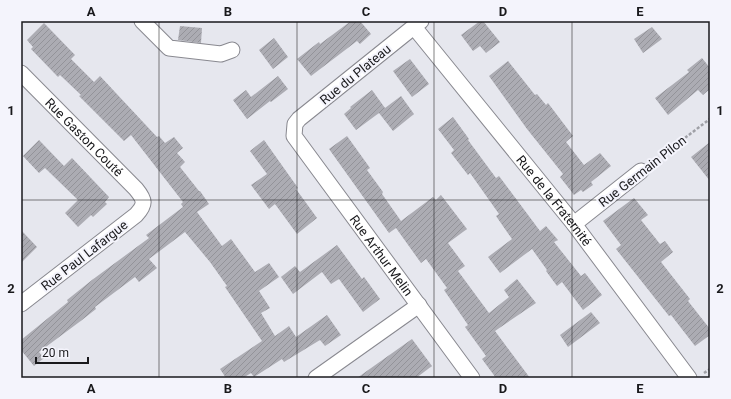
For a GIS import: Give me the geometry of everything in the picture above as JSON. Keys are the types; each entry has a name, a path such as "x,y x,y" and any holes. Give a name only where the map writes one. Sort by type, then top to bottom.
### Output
{"street":[{"path":"142,21 169,48 221,54 232,50"},
{"name":"Rue du Plateau","path":"294,131 295,124 299,119 417,24"},
{"name":"Rue de la Fraternité","path":"417,24 574,224 689,378"},
{"name":"Rue Gaston Couté","path":"21,73 136,188 142,196 144,203"},
{"name":"Rue Arthur Melin","path":"294,131 294,136 298,142 472,378"},
{"name":"Rue Germain Pilon","path":"574,224 641,171"},
{"name":"Rue Paul Lafargue","path":"21,304 136,215 141,210 144,203"},
{"path":"316,378 419,305"}],"path":[{"name":"Rue Germain Pilon","path":"641,171 710,119"}],"building":[{"path":"351,21 360,21 371,34 360,44 357,41 311,76 297,59 319,42 320,44"},
{"path":"480,21 483,21 500,42 486,53 480,46 473,51 461,35"},
{"path":"44,23 75,55 71,59 94,82 100,76 157,137 159,136 165,143 174,137 183,148 177,153 185,162 180,167 209,204 197,212 222,246 231,239 255,272 269,263 279,277 259,291 270,308 261,313 275,336 289,326 296,337 327,315 341,335 325,346 320,340 284,362 282,359 254,377 251,373 243,378 226,378 220,369 262,341 225,287 227,286 210,262 185,232 149,259 157,268 139,282 135,277 95,307 96,309 39,352 44,358 34,366 21,350 21,340 68,302 67,300 92,280 149,238 146,235 183,207 181,204 183,202 131,135 124,141 79,96 81,95 60,75 58,77 31,49 33,47 27,40"},
{"path":"180,26 202,28 201,43 178,40"},
{"path":"652,27 662,39 643,53 634,39"},
{"path":"274,38 288,57 273,69 259,50"},
{"path":"702,58 710,68 710,89 703,95 698,90 668,115 655,98 689,72 687,70"},
{"path":"410,59 429,84 412,97 393,71"},
{"path":"508,61 535,95 537,94 546,105 548,103 573,136 566,142 584,165 600,153 611,166 591,182 593,185 583,192 581,190 574,195 560,177 563,174 527,129 489,76"},
{"path":"278,76 288,89 247,119 233,100 246,90 251,97"},
{"path":"372,90 385,108 401,96 414,114 393,131 379,113 356,130 344,114 351,108 350,107"},
{"path":"453,117 496,178 499,176 540,231 546,226 558,240 554,242 581,276 585,273 602,295 583,310 562,282 557,286 532,249 500,273 488,257 512,239 496,216 499,214 470,173 468,175 451,153 454,150 438,129"},
{"path":"347,136 370,168 367,170 401,221 433,197 436,200 441,195 467,229 448,243 465,266 458,271 489,313 509,297 504,290 517,279 536,303 495,331 530,378 496,378 482,359 486,356 465,327 468,325 444,290 447,288 426,259 421,263 396,228 389,233 329,149"},
{"path":"39,140 64,166 72,158 109,197 105,202 107,204 93,217 91,215 78,227 65,213 78,200 45,168 39,173 23,156"},
{"path":"264,140 317,218 297,234 275,204 269,209 251,185 267,174 250,151"},
{"path":"710,142 710,181 691,157"},
{"path":"634,198 648,215 641,220 660,244 665,241 673,252 661,262 690,299 688,301 710,329 710,335 695,346 671,315 669,316 616,249 621,245 603,221"},
{"path":"21,230 37,247 21,263"},
{"path":"337,245 362,279 364,277 380,299 363,312 339,279 331,284 322,272 293,294 281,277 295,266 300,272"},
{"path":"591,312 600,323 568,347 560,335"},
{"path":"412,339 432,366 416,378 357,378"}]}
